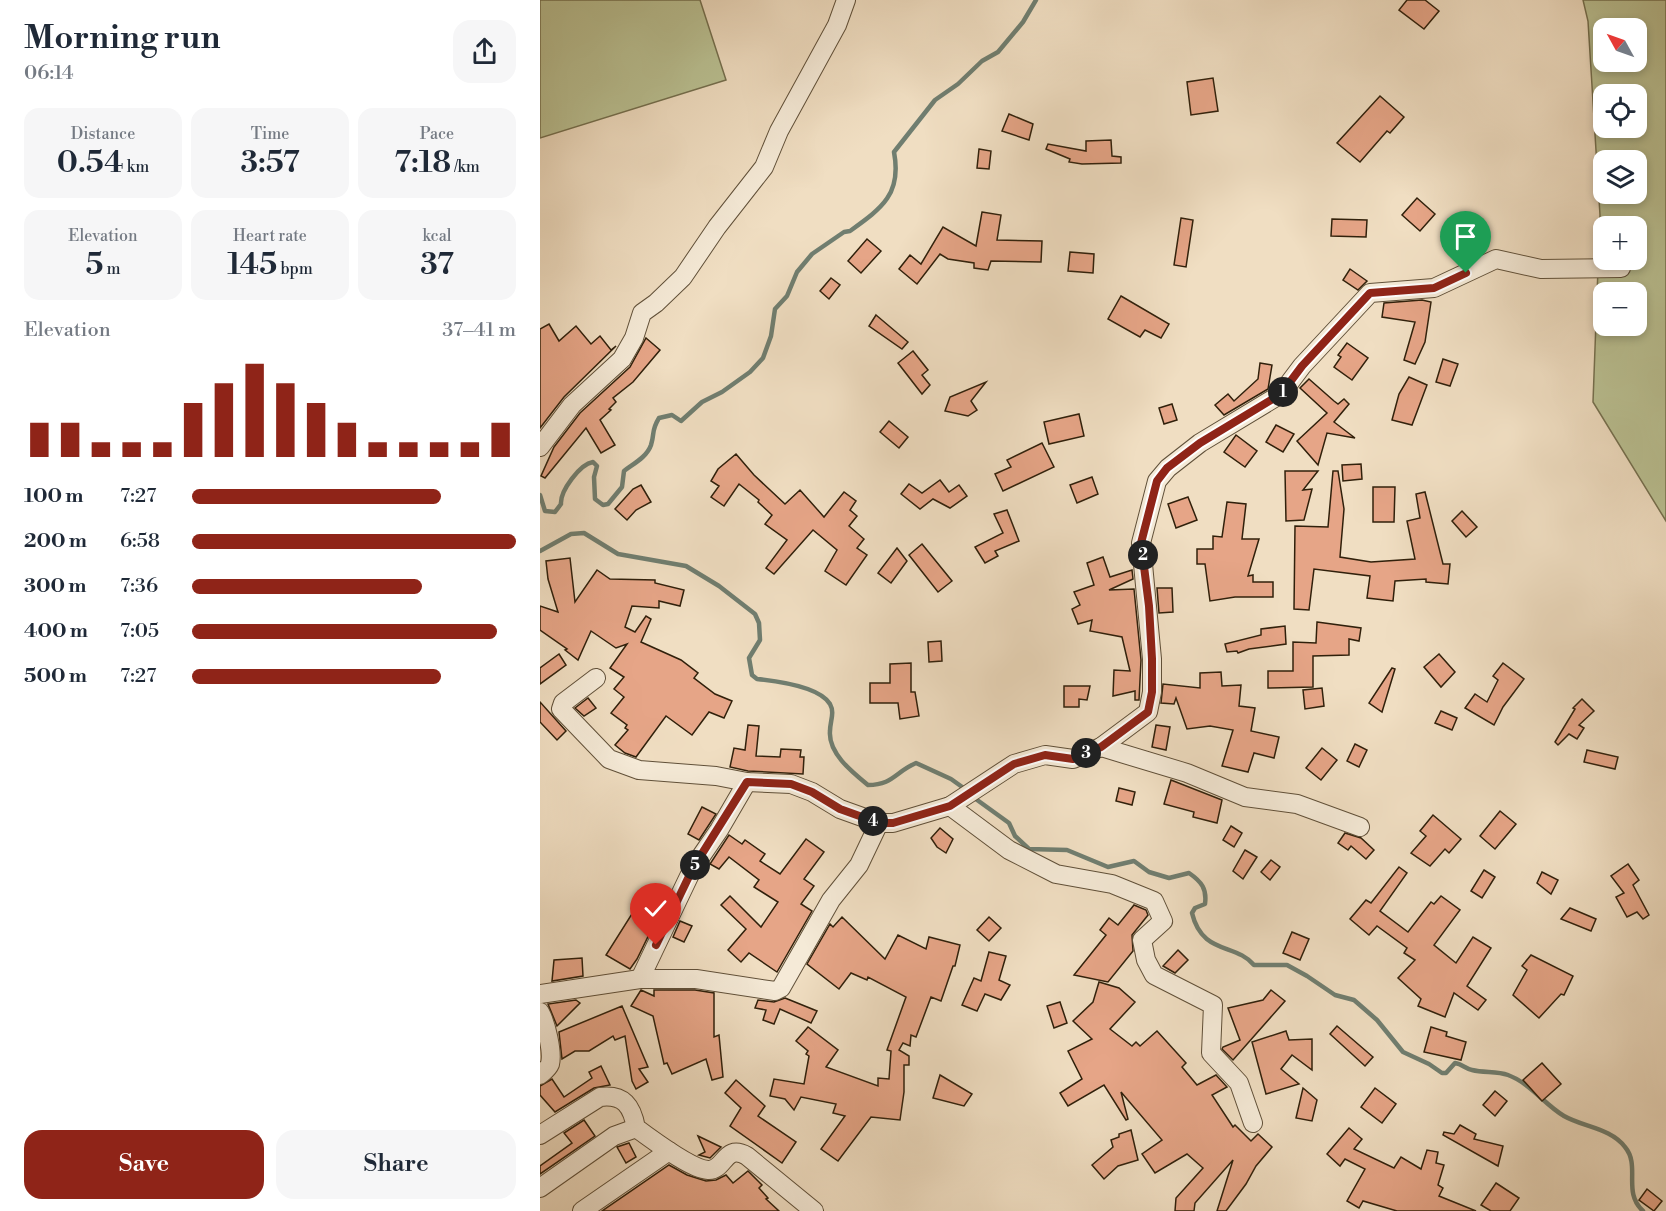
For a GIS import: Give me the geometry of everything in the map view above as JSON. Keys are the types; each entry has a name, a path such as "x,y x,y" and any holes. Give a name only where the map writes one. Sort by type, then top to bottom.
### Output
{"street":[{"path":"540,447 572,405 622,359 634,338 642,313 683,277 717,227 764,167 779,130 837,25 846,0"},
{"path":"596,678 563,703 561,709 609,759 639,770 716,776 747,782 791,784 812,792 840,809 879,823 893,823 953,803 1014,764 1045,755 1073,759 1101,747 1148,712 1152,692 1152,659 1149,606 1141,543 1157,481 1167,468 1200,443 1281,394 1302,366 1370,293 1434,288 1496,259 1541,269 1593,268"},
{"path":"1101,747 1188,772 1245,797 1297,804 1360,827"},
{"path":"640,979 693,868 747,782"},
{"path":"953,803 1009,849 1056,874 1112,884 1154,901 1163,921 1142,940 1146,960 1154,975 1213,1005 1211,1053 1239,1083 1253,1123"},
{"path":"540,994 640,979 696,979 775,992 781,988 831,900 859,865 879,823"},
{"path":"540,1012 547,1029 550,1062 548,1068 540,1075"},
{"path":"540,1135 600,1096 610,1095 628,1102 636,1128 669,1151 707,1170 713,1170 732,1152 739,1151 814,1211"},
{"path":"540,1188 614,1136 636,1128"},
{"path":"582,1211 669,1151"}],"green space":[{"path":"540,0 700,0 726,80 540,138"},
{"path":"1583,0 1666,0 1666,521 1593,402 1595,336 1647,336 1647,282 1597,282 1598,270 1647,270 1647,216 1600,216 1599,204 1647,204 1647,150 1596,150 1595,138 1647,138 1647,84 1593,84 1593,102 1588,21"}],"building":[{"path":"1407,0 1425,0 1439,11 1424,29 1399,10"},
{"path":"1213,78 1218,111 1191,115 1187,82"},
{"path":"1380,96 1404,117 1390,133 1387,131 1360,162 1337,143"},
{"path":"1009,114 1033,124 1029,140 1002,131"},
{"path":"1111,140 1112,156 1121,157 1121,163 1069,162 1070,159 1046,149 1048,144 1086,151 1086,141"},
{"path":"979,149 991,151 989,169 977,168"},
{"path":"1417,198 1435,214 1420,231 1402,215"},
{"path":"982,212 1001,215 997,240 1042,241 1041,262 991,261 988,270 974,268 974,263 948,259 940,254 917,284 899,269 910,255 921,264 943,227 976,246"},
{"path":"1181,218 1193,220 1186,267 1174,265"},
{"path":"1332,219 1367,220 1366,237 1331,236"},
{"path":"867,239 881,251 861,273 848,261"},
{"path":"1070,252 1094,254 1093,273 1068,271"},
{"path":"1350,269 1367,281 1358,290 1343,280"},
{"path":"831,278 840,285 829,299 820,291"},
{"path":"1121,296 1169,324 1161,338 1145,330 1140,337 1108,319"},
{"path":"1422,300 1431,302 1425,342 1415,364 1404,360 1415,322 1382,317 1384,303"},
{"path":"876,315 908,342 902,349 869,326"},
{"path":"549,324 559,341 576,326 591,344 600,336 611,350 616,346 564,397 540,428 540,329"},
{"path":"646,338 660,350 633,382 613,398 616,402 600,420 615,445 601,453 586,428 545,478 541,476 554,447 580,413 630,367"},
{"path":"1347,343 1368,358 1352,380 1334,367 1341,357 1338,355"},
{"path":"913,351 928,370 922,375 930,385 922,394 898,363"},
{"path":"1443,359 1458,364 1450,386 1436,382"},
{"path":"1260,363 1272,365 1268,389 1224,415 1215,405 1228,394 1234,401 1258,379"},
{"path":"1409,377 1427,385 1412,425 1392,420 1399,394"},
{"path":"1309,379 1338,404 1344,399 1349,404 1334,422 1355,438 1327,433 1318,465 1297,441 1327,413 1300,388"},
{"path":"986,382 971,401 977,410 968,416 945,411 950,397"},
{"path":"1172,404 1177,420 1164,424 1159,408"},
{"path":"1079,414 1084,436 1049,444 1044,422"},
{"path":"889,421 908,437 899,448 880,432"},
{"path":"1276,425 1294,434 1283,452 1266,442"},
{"path":"1236,435 1257,451 1245,467 1224,452"},
{"path":"1042,443 1054,467 1003,491 995,474 1011,467 1007,460"},
{"path":"736,454 754,475 785,504 800,490 824,517 844,492 856,501 850,510 857,516 849,526 864,539 857,548 867,555 846,585 825,571 837,550 813,530 774,574 766,568 787,540 765,524 772,515 758,502 759,500 739,484 724,506 711,497 719,486 711,481 718,469"},
{"path":"1361,464 1362,479 1343,481 1342,465"},
{"path":"1285,471 1318,471 1303,490 1312,489 1304,520 1286,521"},
{"path":"1333,471 1338,471 1344,509 1340,557 1371,562 1415,559 1407,521 1420,518 1416,494 1425,492 1443,564 1450,564 1448,584 1426,582 1426,579 1395,581 1393,601 1367,598 1370,576 1314,569 1309,610 1294,609 1295,526 1328,527"},
{"path":"1092,477 1098,494 1077,503 1070,485"},
{"path":"940,480 949,492 959,485 967,496 950,508 933,499 920,509 901,494 909,484 922,493"},
{"path":"641,485 651,502 636,510 627,520 615,509 633,489"},
{"path":"1373,487 1395,487 1394,522 1373,522"},
{"path":"1188,497 1197,520 1176,528 1168,504"},
{"path":"1227,502 1246,504 1242,539 1259,539 1248,576 1253,575 1253,582 1273,582 1273,597 1235,597 1210,601 1205,564 1197,564 1197,549 1213,549 1213,536 1222,537"},
{"path":"1007,510 1019,541 995,551 998,556 985,563 975,547 1003,533 994,514"},
{"path":"1462,511 1477,527 1466,537 1452,521"},
{"path":"922,544 952,581 938,592 909,555"},
{"path":"897,548 907,561 891,583 878,573"},
{"path":"1103,557 1110,577 1132,570 1133,579 1109,590 1134,589 1141,660 1139,700 1135,700 1135,691 1113,696 1114,670 1130,671 1122,637 1090,631 1092,620 1078,624 1072,609 1080,605 1074,592 1094,585 1087,563"},
{"path":"570,558 575,602 597,570 610,579 655,580 655,583 684,590 680,606 659,601 659,608 632,606 625,627 635,632 646,616 651,619 641,642 681,660 698,673 694,678 715,694 732,701 724,718 709,712 692,735 666,716 636,757 625,753 615,745 628,730 625,728 627,725 611,713 624,697 614,689 624,677 610,668 627,644 616,648 591,631 578,660 565,650 567,649 540,630 540,606 558,612 548,579 546,561"},
{"path":"1157,588 1172,588 1173,612 1159,613"},
{"path":"1317,622 1361,628 1359,641 1349,639 1349,655 1313,656 1313,687 1268,688 1268,671 1293,671 1293,642 1316,643"},
{"path":"1285,626 1286,644 1249,649 1238,653 1237,651 1227,652 1225,644 1261,635 1261,629"},
{"path":"941,641 942,661 929,662 928,642"},
{"path":"559,654 566,665 540,684 540,668"},
{"path":"1439,654 1455,672 1441,687 1424,667"},
{"path":"911,663 911,692 915,692 919,716 900,719 898,703 870,703 870,683 890,683 890,664"},
{"path":"1503,663 1524,679 1503,707 1494,725 1465,708 1475,694 1487,702 1498,680 1493,676"},
{"path":"1392,668 1395,669 1382,712 1369,703"},
{"path":"1221,672 1222,686 1241,685 1239,706 1255,708 1251,731 1279,737 1274,758 1254,753 1248,772 1222,766 1233,730 1210,726 1187,729 1176,698 1174,704 1161,703 1163,684 1200,688 1200,673"},
{"path":"1064,686 1090,686 1087,700 1079,699 1079,707 1064,707"},
{"path":"1322,688 1324,706 1305,709 1303,690"},
{"path":"588,698 596,708 584,716 575,708"},
{"path":"1582,699 1594,711 1579,725 1584,728 1577,739 1569,734 1558,745 1555,742 1575,709 1573,708"},
{"path":"540,702 566,731 557,740 540,722"},
{"path":"1441,711 1457,718 1452,730 1435,723"},
{"path":"748,725 759,726 756,756 780,757 781,749 801,750 800,757 804,757 803,774 748,771 730,767 734,748 745,750"},
{"path":"1156,725 1170,727 1166,750 1152,747"},
{"path":"1355,744 1367,750 1359,767 1347,761"},
{"path":"1322,748 1337,760 1321,780 1306,768"},
{"path":"1587,750 1618,757 1615,769 1584,762"},
{"path":"1171,780 1222,800 1217,823 1193,817 1194,812 1164,804"},
{"path":"1119,788 1135,792 1132,805 1116,801"},
{"path":"702,807 716,814 699,840 688,834"},
{"path":"1500,811 1516,824 1495,849 1480,836"},
{"path":"1433,815 1461,839 1449,853 1445,849 1430,866 1411,853 1426,836 1420,831"},
{"path":"1231,826 1242,833 1234,847 1223,840"},
{"path":"940,828 953,839 946,853 937,847 931,838"},
{"path":"1345,833 1361,838 1374,850 1366,859 1351,846 1348,850 1338,843"},
{"path":"729,835 742,844 745,840 765,854 760,861 780,874 806,839 824,852 804,879 814,886 801,904 812,911 777,972 749,953 741,962 728,950 746,929 721,905 730,896 761,927 778,902 754,887 759,880 729,857 719,869 710,864"},
{"path":"1245,850 1257,857 1243,879 1233,871"},
{"path":"1271,860 1280,867 1270,880 1261,872"},
{"path":"1628,864 1639,880 1633,885 1649,915 1643,919 1637,912 1627,917 1616,897 1624,893 1611,876"},
{"path":"1399,867 1407,873 1380,911 1408,932 1431,902 1434,904 1441,896 1460,910 1434,945 1456,963 1473,937 1491,948 1467,986 1486,1000 1478,1010 1454,993 1445,1017 1418,1006 1421,999 1398,978 1415,960 1404,953 1407,948 1377,926 1369,935 1350,919 1366,900 1371,903"},
{"path":"1484,870 1495,877 1482,898 1471,891"},
{"path":"1542,872 1558,880 1551,894 1537,883"},
{"path":"1134,905 1146,910 1148,915 1132,935 1133,951 1108,982 1074,975 1106,935 1100,930 1109,918 1118,925"},
{"path":"1570,908 1596,919 1591,931 1561,919"},
{"path":"635,909 660,912 630,969 606,955"},
{"path":"842,917 885,959 898,935 926,949 929,937 960,945 955,966 953,966 941,1001 931,997 916,1037 911,1035 910,1046 903,1043 899,1050 909,1056 909,1065 904,1065 904,1092 900,1120 871,1117 838,1161 821,1149 845,1116 833,1113 836,1104 801,1097 794,1110 785,1099 770,1096 774,1079 804,1084 809,1056 806,1054 808,1051 796,1041 808,1027 838,1050 826,1067 878,1086 878,1078 889,1079 891,1051 887,1050 906,997 868,977 867,980 851,973 839,989 807,964 830,924 833,927"},
{"path":"989,917 1001,928 989,941 977,930"},
{"path":"680,921 692,926 684,942 673,937"},
{"path":"1292,932 1309,939 1300,960 1283,953"},
{"path":"1178,950 1188,960 1175,973 1163,966"},
{"path":"989,952 1006,956 999,980 1010,985 1001,1000 985,994 977,1011 962,1005 974,978 981,981"},
{"path":"1531,955 1573,976 1564,995 1561,994 1539,1018 1513,995 1527,970 1522,966"},
{"path":"582,958 583,976 552,981 554,960"},
{"path":"1099,982 1119,988 1135,1002 1110,1029 1132,1046 1136,1042 1140,1046 1157,1031 1186,1063 1182,1067 1197,1085 1216,1075 1227,1087 1212,1095 1233,1127 1235,1125 1251,1141 1258,1134 1272,1147 1256,1166 1226,1211 1217,1211 1233,1160 1195,1203 1194,1211 1175,1211 1176,1198 1203,1168 1187,1154 1155,1173 1142,1154 1162,1140 1121,1092 1128,1119 1126,1120 1104,1085 1068,1106 1060,1093 1082,1079 1068,1051 1092,1039 1073,1021 1093,1002"},
{"path":"641,990 654,996 654,990 695,990 714,993 714,1037 719,1035 723,1077 712,1080 706,1059 672,1074 667,1063 664,1064 653,1016 631,1006"},
{"path":"1271,990 1285,1001 1233,1060 1222,1049 1240,1040 1228,1008 1263,1000"},
{"path":"785,998 817,1011 811,1023 780,1009 774,1024 763,1020 766,1010 755,1008 758,1000 774,1002"},
{"path":"576,1000 580,1003 557,1026 548,1004"},
{"path":"1060,1002 1067,1023 1054,1028 1047,1006"},
{"path":"622,1006 648,1067 639,1069 648,1082 636,1089 632,1081 625,1036 615,1040 613,1036 589,1051 575,1051 562,1059 559,1032"},
{"path":"1337,1026 1373,1057 1365,1066 1330,1034"},
{"path":"1431,1027 1447,1032 1446,1036 1466,1042 1461,1060 1424,1052"},
{"path":"1286,1031 1289,1040 1312,1039 1312,1070 1292,1055 1281,1069 1299,1084 1266,1094 1252,1042"},
{"path":"1542,1063 1561,1084 1542,1101 1523,1080"},
{"path":"601,1066 610,1085 594,1088 555,1112 540,1095 540,1086 552,1079 564,1097 592,1078 589,1072"},
{"path":"940,1075 972,1094 964,1106 933,1098"},
{"path":"736,1080 765,1106 758,1116 796,1142 782,1163 730,1126 741,1108 725,1093"},
{"path":"1303,1088 1317,1100 1312,1121 1296,1118"},
{"path":"1375,1088 1396,1104 1382,1123 1361,1107"},
{"path":"1495,1091 1507,1101 1495,1116 1483,1105"},
{"path":"584,1120 595,1136 540,1174 540,1166 572,1143 564,1133"},
{"path":"1460,1125 1476,1134 1474,1139 1503,1146 1498,1166 1443,1135 1444,1132 1454,1134"},
{"path":"1349,1128 1362,1139 1354,1149 1394,1168 1401,1157 1421,1169 1427,1150 1438,1152 1436,1163 1444,1165 1438,1185 1443,1188 1439,1196 1476,1211 1397,1211 1363,1201 1359,1208 1347,1201 1365,1169 1345,1159 1340,1166 1327,1154"},
{"path":"1131,1130 1138,1160 1118,1166 1104,1179 1092,1165 1113,1147 1111,1140"},
{"path":"698,1136 721,1147 710,1158 699,1155 705,1152"},
{"path":"629,1143 636,1157 626,1163 617,1147"},
{"path":"669,1165 687,1175 706,1181 716,1180 726,1175 733,1183 748,1171 762,1185 759,1188 768,1198 766,1199 779,1211 602,1211"},
{"path":"1496,1183 1519,1198 1510,1211 1491,1211 1481,1205"},
{"path":"1647,1189 1662,1201 1654,1211 1639,1200"}],"waterway":[{"path":"540,495 545,511 555,512 572,479 582,468 593,462 597,466 594,477 595,499 603,505 608,504 622,487 624,471 649,449 659,418 672,415 681,421 702,402 722,392 750,372 763,358 771,336 775,309 787,296 797,272 812,254 844,232 850,231 880,207 887,199 895,179 894,152 935,100 958,84 982,61 998,52 1023,22 1036,0"},
{"path":"540,551 571,534 584,533 618,554 686,566 719,586 755,614 759,623 760,640 749,658 752,675 757,679 807,689 817,693 830,704 832,714 830,739 833,747 842,761 868,785 883,783 916,763 951,779 965,789"},
{"path":"973,797 1009,823 1015,836 1029,849 1067,850 1108,867 1134,861 1149,872 1169,878 1189,873 1200,883 1205,894 1205,904 1195,908 1192,913 1203,936 1211,942 1247,958 1254,965 1287,965 1335,995 1354,1000 1377,1020 1403,1052 1442,1073 1446,1073 1455,1063 1472,1070 1508,1075 1523,1083 1564,1116 1612,1136 1630,1154 1634,1196 1643,1211"}],"route":[{"path":"656,945 693,868 719,830 747,782 791,784 812,792 840,809 879,823 893,823 950,806 1014,764 1045,755 1073,759 1101,747 1129,728 1148,712 1152,692 1149,606 1141,543 1157,481 1167,468 1200,443 1281,394 1302,366 1370,293 1434,288 1466,273"}]}
